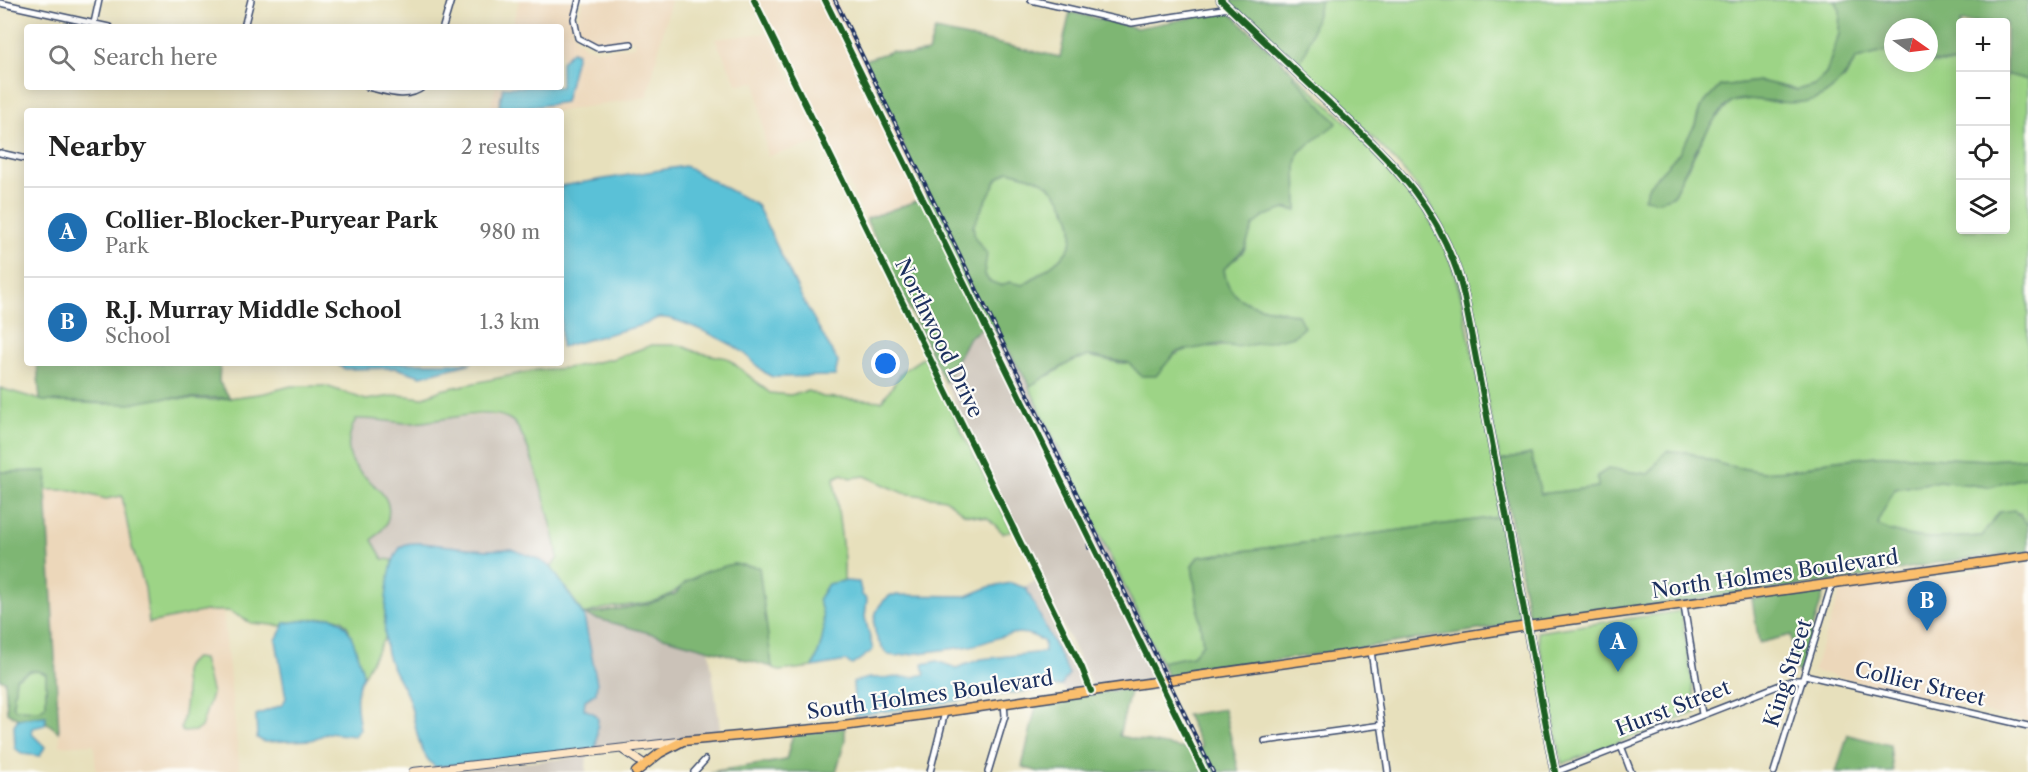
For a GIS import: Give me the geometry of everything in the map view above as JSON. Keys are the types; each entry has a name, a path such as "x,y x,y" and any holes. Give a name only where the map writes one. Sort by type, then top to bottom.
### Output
{"main road":[{"path":"1221,0 1392,162 1420,196 1444,239 1464,297 1556,772"},
{"name":"North Holmes Boulevard","path":"1527,626 1684,606 2028,556"},
{"name":"South Holmes Boulevard","path":"413,772 683,741 836,727 1371,651 1527,626"},
{"path":"636,772 644,764 683,741"},
{"path":"620,748 628,751 644,764"}],"street":[{"path":"94,23 99,0"},
{"path":"245,24 251,0"},
{"path":"444,24 451,0"},
{"path":"579,0 574,19 579,38 597,48 631,44"},
{"name":"Northwood Drive","path":"754,0 1077,657 1091,691"},
{"path":"1031,0 1132,23 1228,8"},
{"path":"0,3 98,24"},
{"path":"383,90 404,94 419,90"},
{"path":"0,153 24,158"},
{"name":"King Street","path":"1774,772 1832,584"},
{"path":"1684,606 1702,714"},
{"path":"1371,651 1388,772"},
{"name":"Hurst Street","path":"1556,772 1702,714 1804,677"},
{"name":"Collier Street","path":"1804,677 2028,726"},
{"path":"988,772 1005,716 1004,704"},
{"path":"930,772 945,712"},
{"path":"1265,741 1382,724"},
{"path":"1621,746 1631,772"},
{"path":"694,772 705,760"}],"shaded area":[{"path":"519,0 576,0 571,19 576,38 585,46 597,50 635,46 633,40 597,45 581,36 577,20 583,0 671,0 647,97 564,110 564,108 501,108 565,102 577,53 572,51 564,59 564,24 513,24"},
{"path":"758,0 835,0 927,197 866,219"},
{"path":"768,33 822,142 767,156 756,82 737,84 715,39"},
{"path":"495,90 502,90 498,105 501,108 490,108"},
{"path":"991,323 1030,386 1168,677 1093,688 945,382 969,337"},
{"path":"487,415 510,419 523,433 544,499 558,558 551,567 536,558 511,549 486,550 422,543 400,548 393,560 383,559 372,540 386,524 372,484 350,459 346,446 356,419 376,418 407,423"},
{"path":"46,490 71,490 106,499 122,495 145,588 149,623 206,611 223,611 240,772 96,772 94,744 60,746","holes":["195,658 203,659 212,694 208,706 181,728 186,695 182,676 187,663"]},
{"path":"2028,564 2028,722 1813,671 1840,592"},
{"path":"1036,580 1087,689 1067,692 1061,686 1068,674 1024,587"},
{"path":"584,615 709,650 721,736 596,750 595,714 584,710 585,700 596,693 597,683"},
{"path":"587,756 586,772 439,772"}],"green space":[{"path":"1225,0 1321,0 1307,49 1297,68"},
{"path":"1321,0 1835,0 1840,10 1839,34 1826,74 1814,85 1797,90 1760,81 1720,86 1700,108 1695,125 1679,153 1666,168 1673,196 1711,123 1732,102 1752,99 1779,103 1844,79 1856,59 1884,52 1884,72 1938,72 1938,63 1956,63 1956,234 2010,234 2010,75 2028,80 2028,458 1987,460 1886,455 1827,461 1803,469 1763,472 1724,465 1687,452 1648,474 1619,470 1599,487 1540,494 1531,454 1500,461 1465,304 1449,247 1431,207 1409,177 1379,144 1297,68"},
{"path":"1835,0 2028,0 2028,80 2010,75 2010,18 1956,18 1956,63 1938,62 1938,18 1884,18 1884,52 1856,59 1848,72 1831,90 1811,101 1785,103 1750,99 1732,102 1724,108 1707,130 1673,196 1658,201 1644,199 1649,185 1679,153 1695,125 1700,108 1720,86 1760,81 1797,90 1814,85 1826,74 1839,34 1840,10"},
{"path":"1228,11 1294,73 1293,75 1337,123 1299,152 1296,164 1297,211 1288,208 1265,216 1253,226 1245,248 1224,269 1227,282 1241,299 1250,304 1298,315 1304,327 1294,336 1264,343 1235,347 1221,344 1176,352 1156,376 1141,376 1129,363 1088,356 1072,361 1030,386 991,323 969,337 945,382 866,219 927,197 865,60 892,51 909,55 928,52 935,30 1060,57 1070,12 1137,28","holes":["1009,171 1030,176 1048,185 1065,207 1072,225 1072,234 1067,251 1052,265 1023,285 1009,282 1002,286 989,281 984,274 987,254 975,238 973,226 997,179"]},
{"path":"1294,73 1374,148 1424,208 1451,262 1461,297 1505,516 1198,557 1192,565 1203,644 1192,656 1161,662 1029,387 1033,381 1050,375 1072,361 1088,356 1120,363 1164,364 1172,356 1192,348 1248,345 1294,336 1283,311 1252,305 1236,296 1226,280 1224,269 1243,252 1251,229 1262,217 1279,210 1297,211 1296,164 1299,152 1336,123 1292,75"},
{"path":"1009,171 1040,180 1054,191 1069,216 1072,234 1067,251 1052,265 1022,285 1009,282 1002,286 989,281 984,274 986,254 975,238 973,226 997,179"},
{"path":"652,345 680,345 696,352 727,358 770,393 790,395 808,391 823,397 882,401 904,370 924,357 1012,531 1003,533 988,518 965,514 945,499 903,493 865,476 850,478 842,474 834,478 844,559 844,581 828,584 818,600 824,626 813,667 779,671 772,667 761,589 686,582 662,598 597,610 584,615 551,567 558,558 547,507 526,443 511,420 488,414 418,423 356,419 349,440 350,455 356,467 384,495 388,507 387,522 372,540 383,559 393,560 385,610 385,637 363,676 348,627 342,620 331,617 285,623 283,626 251,623 229,611 206,611 149,623 145,588 131,544 122,496 106,499 71,490 46,490 47,471 0,472 0,388 44,401 106,404 163,398 215,400 265,393 291,386 326,386 366,400 399,395 422,398 441,390 537,370 567,368 612,359"},
{"path":"37,366 220,366 219,382 230,398 163,398 129,404 40,400"},
{"path":"1667,451 1687,452 1724,465 1763,472 1803,469 1827,461 1886,455 1987,460 2028,458 2028,477 1988,487 1939,481 1895,489 1880,517 1878,526 1917,537 1982,536 1999,512 2014,510 2028,525 2028,552 1935,563 1864,577 1530,622 1500,461 1531,454 1541,494 1598,487 1597,476 1608,469 1648,474"},
{"path":"47,471 46,490 59,732 46,722 45,716 18,719 7,712 5,681 0,679 0,472","holes":["30,671 46,674 46,705 40,710 15,709 13,704 16,678"]},
{"path":"2028,477 2028,525 2025,525 2020,513 1999,513 1983,536 1917,537 1878,527 1880,517 1895,489 1939,481 1988,487"},
{"path":"1505,516 1524,623 1168,677 1161,662 1192,656 1203,644 1192,565 1198,557"},
{"path":"733,564 759,567 772,667 584,615 648,604 675,594 686,582 707,571"},
{"path":"1825,588 1800,672 1796,671 1791,635 1759,643 1752,599"},
{"path":"1681,611 1697,712 1562,764 1537,632"},
{"path":"195,658 203,659 212,694 201,727 196,731 183,732 181,729 186,695 184,670"},
{"path":"30,671 46,674 46,705 40,710 15,709 13,704 16,678"},
{"path":"1131,688 1119,736 1196,751 1202,747 1186,715 1224,709 1239,772 1040,772 1022,767 1037,702"},
{"path":"845,728 845,741 836,772 710,772 786,760 793,734"},
{"path":"1848,735 1890,745 1893,772 1836,772"}],"water":[{"path":"572,51 577,53 565,102 540,106 499,107 502,90 564,90 564,59"},
{"path":"685,166 757,205 802,298 838,362 835,376 773,377 761,370 744,353 727,343 689,325 666,318 657,318 646,324 564,346 564,186"},
{"path":"339,366 460,366 421,376 396,368 345,369"},
{"path":"422,543 486,550 511,549 536,558 551,567 584,616 597,683 596,693 585,700 584,709 595,714 598,719 596,750 435,767 429,761 418,738 408,697 389,660 385,629 388,583 395,557 404,545"},
{"path":"844,581 859,582 862,595 867,599 865,617 873,650 852,665 846,661 813,667 824,626 818,600 828,584"},
{"path":"1011,583 1026,588 1069,674 1061,686 855,716 853,682 869,678 914,677 925,674 923,664 937,661 956,668 981,659 1044,652 1044,642 1034,636 1024,634 1014,634 965,647 896,656 889,655 878,640 874,624 875,616 878,608 891,595 967,596 989,587"},
{"path":"331,617 338,620 349,631 362,669 363,676 358,688 357,702 360,729 355,736 328,733 311,740 264,742 257,738 256,715 282,705 286,698 276,640 285,623"},
{"path":"46,716 45,725 33,728 32,734 45,747 40,756 22,754 15,748 14,725 18,719"}],"railway":[{"path":"835,0 1213,772"},
{"path":"1084,518 1089,548"}],"cycle path":[{"path":"754,0 1082,668 1091,691"},
{"path":"825,0 1204,772"},
{"path":"1221,0 1393,166 1412,188 1443,237 1455,265 1464,296 1555,772"}],"place":[{"name":"R.J. Murray Middle School","path":"1927,631"},
{"name":"Collier-Blocker-Puryear Park","path":"1618,672"}]}
